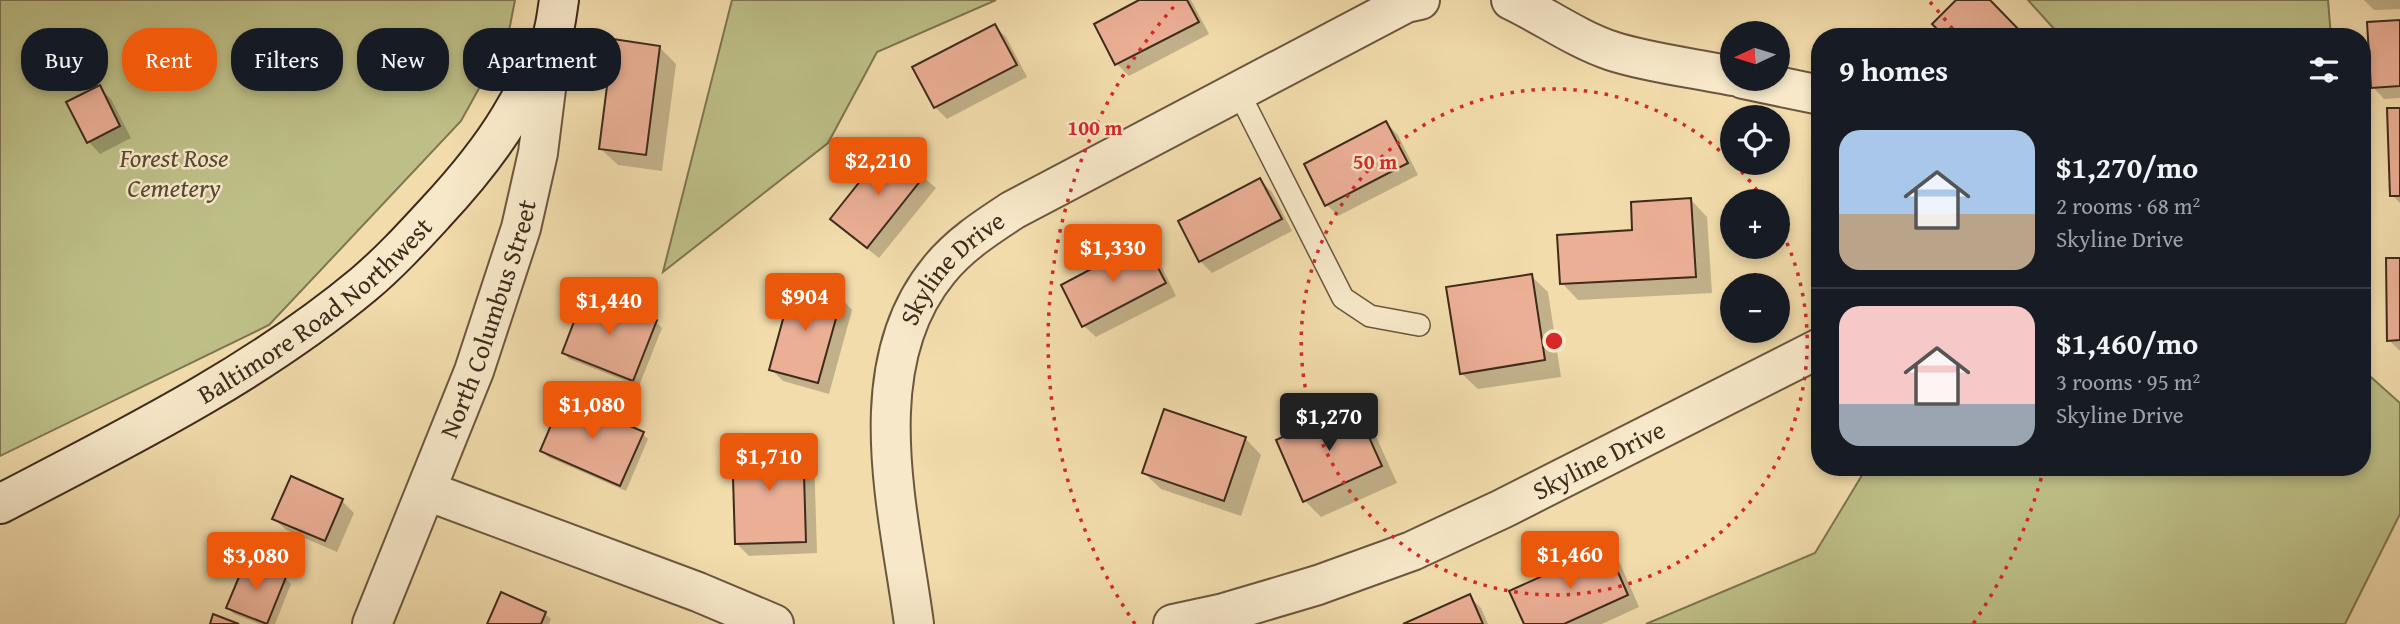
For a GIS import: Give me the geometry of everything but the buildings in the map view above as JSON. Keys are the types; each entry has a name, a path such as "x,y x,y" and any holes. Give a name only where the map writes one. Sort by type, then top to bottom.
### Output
{"street":[{"name":"Skyline Drive","path":"914,624 890,442 891,396 899,350 914,307 939,270 974,236 1013,210 1406,4 1420,0"},
{"path":"1511,0 1577,37 1613,51 1720,73"},
{"name":"North Columbus Street","path":"372,624 474,371 521,228 538,153 556,18"},
{"name":"Baltimore Road Northwest","path":"0,504 110,446 241,371 306,329 365,283 402,249 470,175 526,91 556,18"},
{"path":"1790,89 1811,93"},
{"name":"Skyline Drive","path":"1173,624 1318,584 1412,551 1502,509 1811,353"},
{"path":"427,491 698,592 774,624"}],"lane":[{"path":"1238,91 1343,298 1370,316 1419,325"}],"green space":[{"name":"Forest Rose Cemetery","path":"0,0 515,0 510,28 463,28 463,91 478,91 461,121 269,325 0,456"},
{"path":"732,0 996,0 877,52 828,143 663,272"},
{"path":"2028,0 2328,0 2330,28 2053,28"},
{"path":"2371,377 2400,403 2400,514 2345,624 1646,624 1815,553 1862,476 2371,476"}]}
